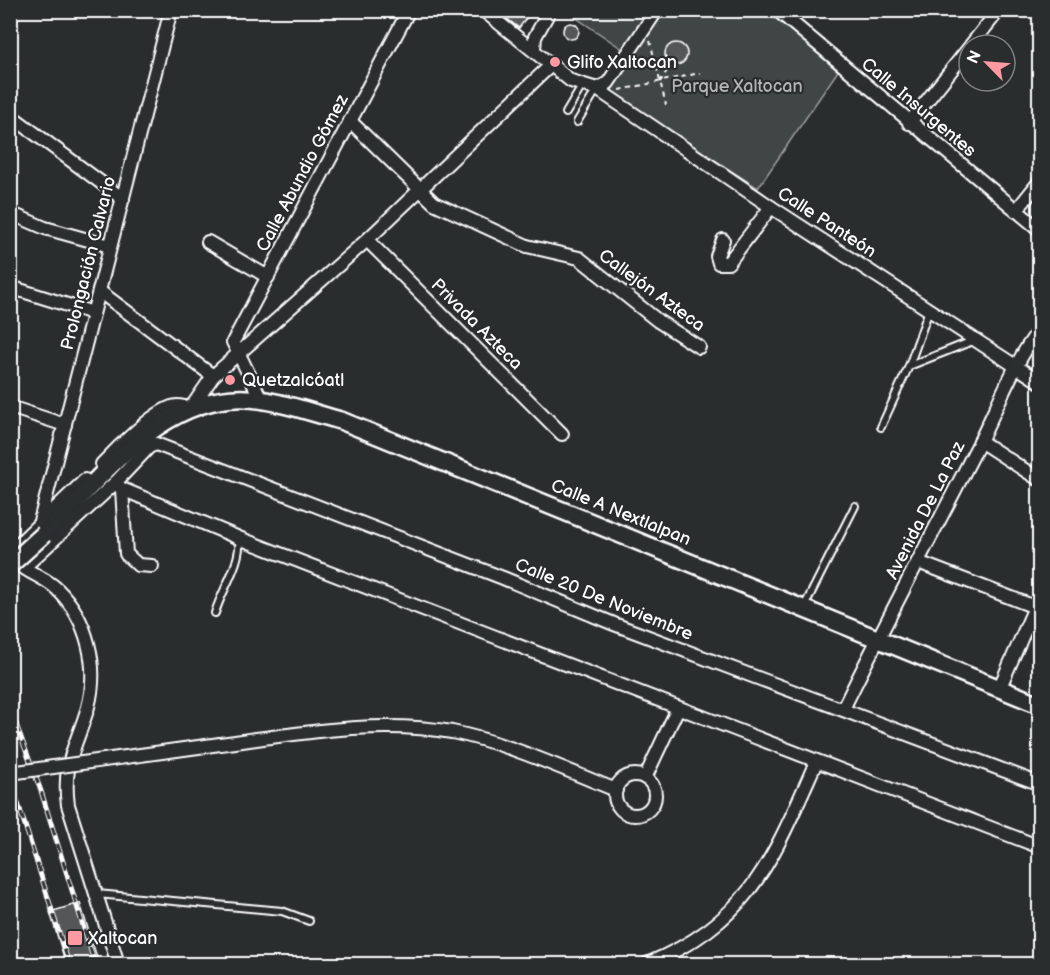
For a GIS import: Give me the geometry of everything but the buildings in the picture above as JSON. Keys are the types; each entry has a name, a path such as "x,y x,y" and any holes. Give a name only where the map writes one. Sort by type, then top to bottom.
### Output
{"main road":[{"name":"Calle A Nextlalpan","path":"17,566 42,529 76,503 130,448 149,433 186,411 224,400 261,399 342,421 804,607 1040,705"}],"street":[{"name":"Prolongación Calvario","path":"42,529 65,425 171,10"},
{"name":"Calle Abundio Gómez","path":"238,353 233,342 409,10"},
{"path":"483,10 534,49 550,66 582,86 602,86 657,10"},
{"path":"534,49 535,37 549,10"},
{"name":"Calle Insurgentes","path":"777,10 909,123 1040,230"},
{"path":"980,33 999,10"},
{"path":"909,123 957,62"},
{"path":"10,552 42,529 139,429 175,405 186,411 213,376 367,240 550,66"},
{"name":"Calle Panteón","path":"602,86 771,207 1040,382"},
{"path":"10,115 123,199"},
{"name":"Callejón Azteca","path":"350,122 435,203 527,246 579,258 658,321 699,347"},
{"path":"1016,211 1040,181"},
{"path":"723,240 717,256 719,262 728,263 771,207"},
{"path":"10,213 45,228 110,246"},
{"name":"Privada Azteca","path":"367,240 562,434"},
{"path":"208,242 268,277"},
{"path":"10,287 93,313"},
{"path":"99,291 213,376"},
{"name":"Avenida De La Paz","path":"843,709 980,441 1019,356 1040,329"},
{"path":"238,353 261,399"},
{"path":"10,407 65,425"},
{"path":"980,441 1040,480"},
{"name":"Calle 20 De Noviembre","path":"119,486 150,447 156,444 503,578 614,624 1040,784"},
{"path":"119,486 239,538 1040,847"},
{"path":"119,486 126,554 138,566 152,566"},
{"path":"17,566 119,486"},
{"path":"10,558 17,566 54,586 64,596 74,610 90,647 93,683 65,782 68,805 118,964"},
{"path":"918,562 1035,607 999,689"},
{"path":"645,778 678,708"},
{"path":"10,773 220,744 360,728 452,732 538,759 615,790"},
{"path":"647,964 677,952 721,921 756,884 783,836 816,762"},
{"path":"628,776 645,778 652,784 655,801 643,814 625,813 618,807 615,790 628,776"}],"lane":[{"path":"567,112 582,86"},
{"path":"577,122 602,86"},
{"path":"881,427 909,366 929,310"},
{"path":"909,366 975,340"},
{"path":"804,607 855,506"},
{"path":"215,613 220,593 241,551 239,538"},
{"path":"96,894 282,911 309,921"}],"path":[{"path":"646,27 666,105"},
{"path":"660,82 668,69"},
{"path":"619,91 700,73"}],"green space":[{"path":"566,11 650,11 624,50"},
{"name":"Parque Xaltocan","path":"664,11 768,11 838,71 758,188 609,93"}],"railway":[{"path":"10,708 41,791 95,964"},
{"path":"10,778 69,964"}],"place":[{"name":"Glifo Xaltocan","path":"555,62"},
{"name":"Quetzalcóatl","path":"230,380"},
{"name":"Xaltocan","path":"75,938"}]}
